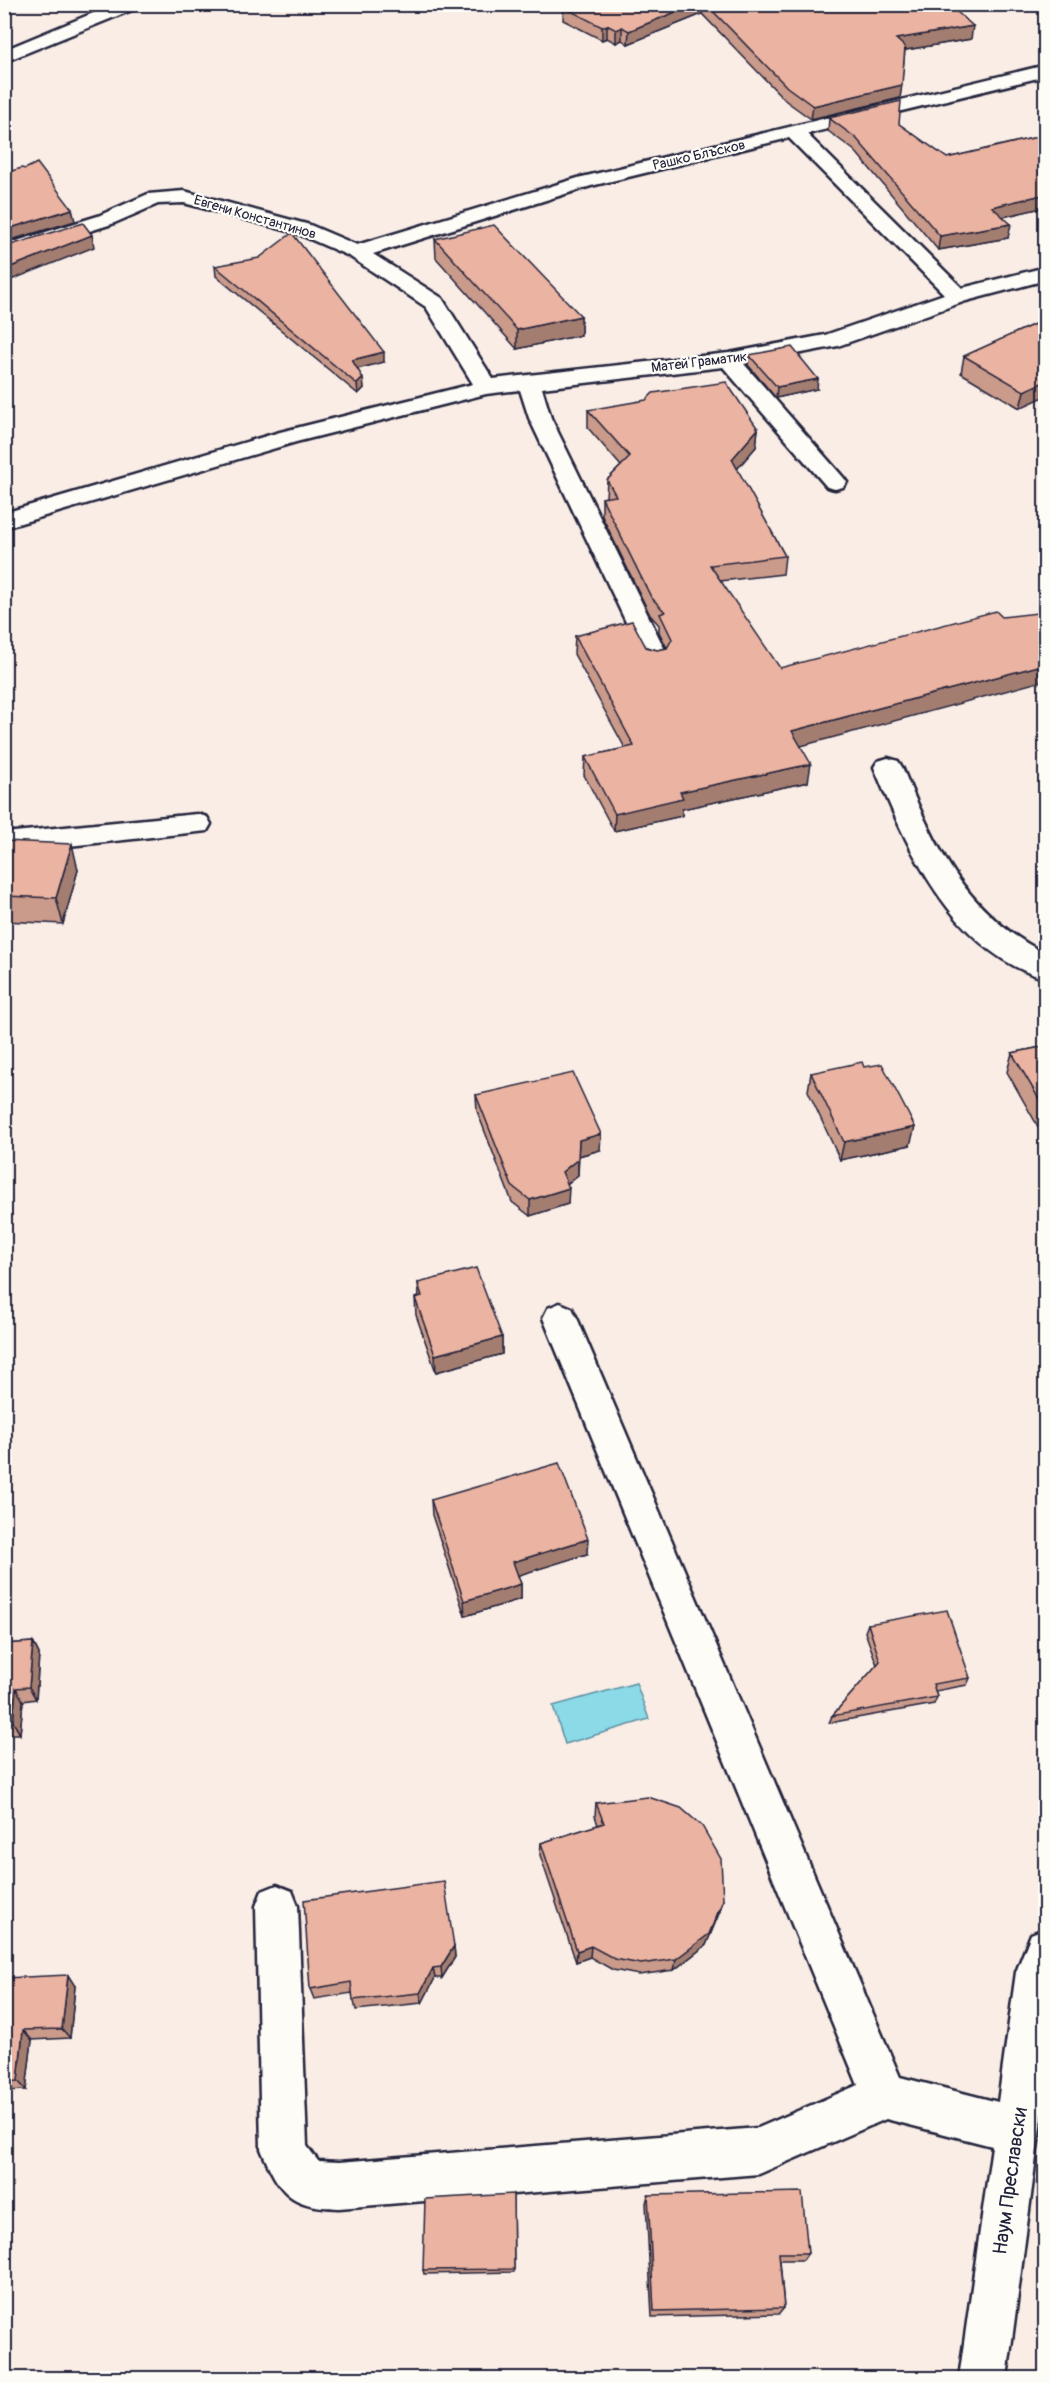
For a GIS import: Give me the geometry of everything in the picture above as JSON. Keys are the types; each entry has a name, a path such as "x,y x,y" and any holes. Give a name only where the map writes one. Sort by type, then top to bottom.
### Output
{"street":[{"path":"4,57 131,4"},
{"name":"Рашко Блъсков","path":"356,252 585,182 1046,70"},
{"path":"794,132 958,296"},
{"name":"Евгени Константинов","path":"7,247 105,220 154,198 184,197 303,229 356,252 434,303 486,387"},
{"name":"Матей Граматик","path":"4,520 288,437 486,387 729,360 830,341 958,296 1046,273"},
{"path":"729,360 835,482"},
{"path":"530,382 540,418 656,658"},
{"path":"888,767 908,818 934,865 966,911 1007,947 1046,968"},
{"path":"4,843 196,824"},
{"path":"560,1318 885,2096"},
{"path":"277,1906 284,2149 294,2171 315,2185 339,2185 759,2151 885,2096 1017,2130"},
{"name":"Наум Преславски","path":"983,2379 1038,1972 1046,1949"}],"water":[{"path":"636,1683 649,1719 565,1744 553,1706"}],"building":[{"path":"564,4 695,4 629,31 622,27 616,30 607,25 602,27 563,7"},
{"path":"706,4 948,4 973,26 896,39 905,47 902,85 813,106 787,87"},
{"path":"901,101 899,124 947,158 1046,135 1046,194 992,207 1011,224 940,236 856,138 829,118"},
{"path":"37,163 72,209 4,230 4,173 25,169"},
{"path":"83,223 92,235 4,268 4,247"},
{"path":"494,225 581,316 517,330 435,239"},
{"path":"292,233 384,352 352,360 363,378 357,384 215,266 259,258"},
{"path":"1046,319 1046,381 1024,391 964,356"},
{"path":"792,347 818,379 777,387 749,355"},
{"path":"726,382 758,429 732,459 785,556 710,565 780,668 996,611 1002,617 1046,612 1046,664 792,731 811,764 680,792 683,798 615,814 585,757 634,746 575,636 632,621 646,647 657,650 667,648 672,639 660,614 665,612 651,597 602,498 616,496 607,480 630,457 588,410 646,400 653,393"},
{"path":"4,841 72,844 56,898 4,896"},
{"path":"1046,1046 1046,1111 1012,1053"},
{"path":"862,1062 864,1067 882,1064 915,1127 844,1142 811,1073"},
{"path":"573,1073 601,1134 579,1140 578,1159 562,1172 569,1188 530,1200 512,1186 476,1095"},
{"path":"476,1268 502,1337 435,1355 415,1298 422,1296 418,1283"},
{"path":"559,1463 588,1539 513,1562 521,1584 464,1601 431,1500"},
{"path":"947,1610 970,1678 933,1684 937,1697 832,1716 880,1661 868,1624"},
{"path":"33,1642 29,1687 16,1688 13,1722 4,1722 4,1644"},
{"path":"648,1797 681,1808 702,1826 721,1859 723,1900 709,1934 676,1959 641,1964 615,1959 591,1946 577,1951 541,1843 604,1823 596,1803"},
{"path":"444,1881 454,1946 441,1967 433,1968 420,1993 353,2000 351,1982 310,1989 304,1900"},
{"path":"68,1975 62,2029 23,2030 18,2081 4,2082 4,1978"},
{"path":"802,2192 808,2253 779,2253 784,2308 654,2311 648,2195"},
{"path":"513,2194 514,2269 423,2270 425,2199"}]}
